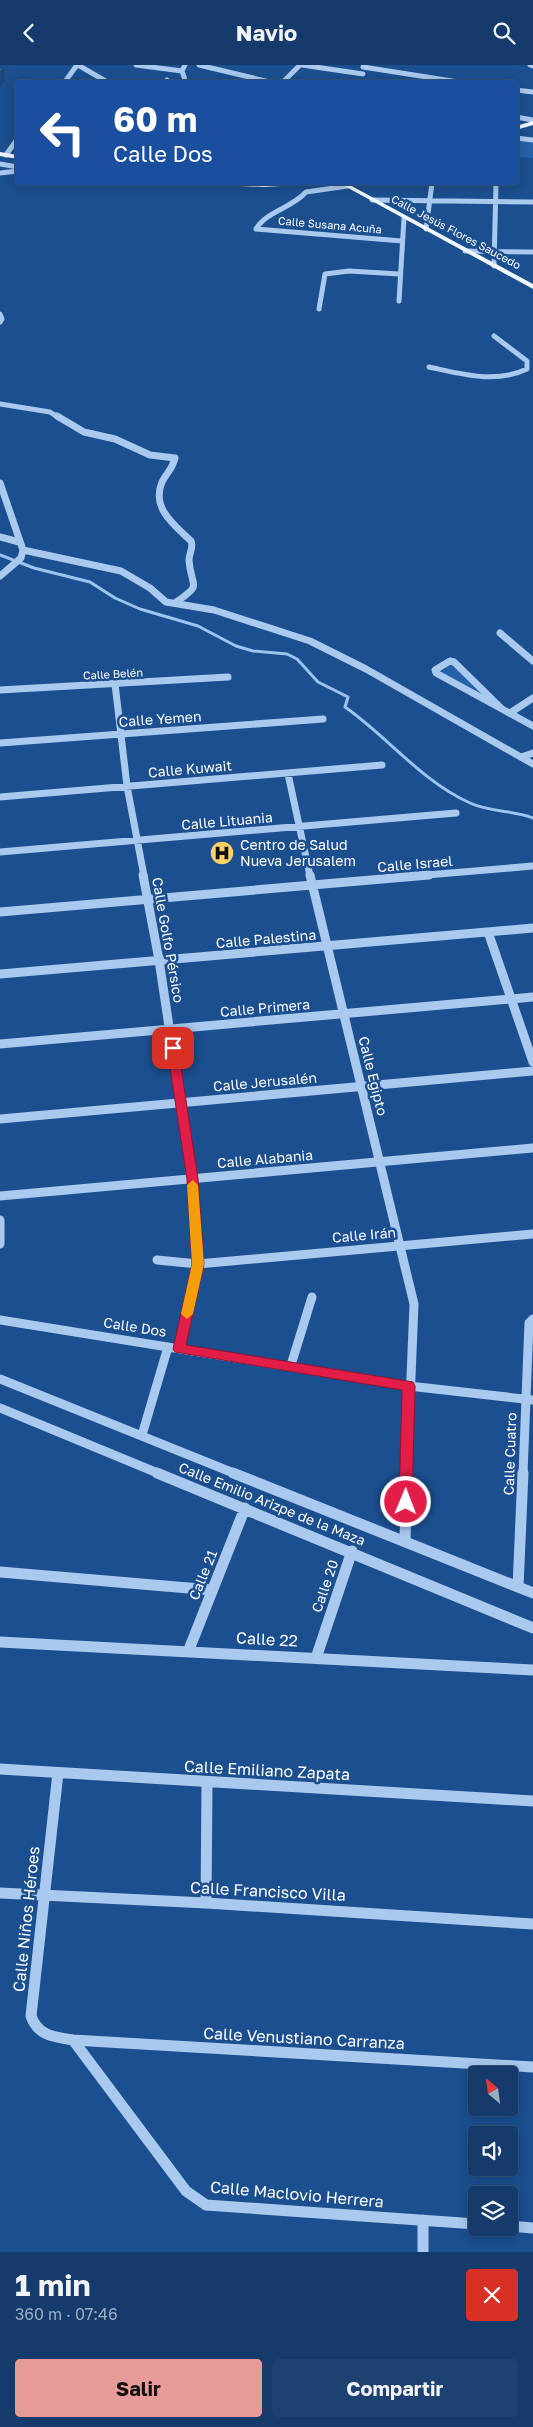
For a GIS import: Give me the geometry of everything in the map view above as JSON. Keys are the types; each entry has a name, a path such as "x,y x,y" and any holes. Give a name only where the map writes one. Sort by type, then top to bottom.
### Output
{"main road":[{"path":"519,127 533,121"},
{"path":"1,156 15,157"},
{"path":"1,156 15,161"},
{"name":"Calle Jesús Flores Saucedo","path":"346,185 533,287"},
{"path":"360,193 361,185"}],"street":[{"path":"66,80 78,65 104,80"},
{"path":"136,65 182,71"},
{"path":"185,65 182,71 185,80"},
{"path":"199,65 262,80"},
{"path":"285,80 301,65 363,74"},
{"path":"363,80 363,66 447,80"},
{"path":"519,90 533,92"},
{"path":"519,118 533,121"},
{"path":"519,138 533,140"},
{"path":"1,156 15,141"},
{"path":"0,165 15,167"},
{"path":"0,173 15,171"},
{"path":"298,185 306,192 335,185"},
{"path":"426,229 432,185"},
{"path":"494,266 496,251 496,185"},
{"name":"Calle Susana Acuña","path":"306,192 300,199 261,221 256,229 402,241"},
{"path":"372,200 533,202"},
{"path":"399,301 399,274 404,218"},
{"path":"465,251 533,252"},
{"path":"319,309 323,277 327,273 342,271 399,274"},
{"path":"0,314 2,319 0,322"},
{"path":"429,367 478,376 502,377 527,369 527,361 523,356 494,336"},
{"path":"523,356 533,354"},
{"path":"0,404 50,411 78,430 121,441 150,455 175,459 158,489 158,497 164,515 191,541 193,546 189,559 196,580 192,591 175,603"},
{"path":"0,483 22,554"},
{"path":"0,537 19,542"},
{"path":"22,554 59,556 121,571 150,588 163,600 214,610 310,641 366,669 533,764"},
{"path":"0,576 22,554"},
{"path":"500,633 533,661"},
{"path":"502,709 454,662 450,661 435,670 436,673 533,726"},
{"name":"Calle Belén","path":"0,690 228,677"},
{"name":"Calle Golfo Pérsico","path":"115,684 127,786 159,960 192,1179 198,1264 179,1349"},
{"path":"510,713 533,698"},
{"name":"Calle Yemen","path":"0,743 323,719"},
{"path":"521,757 533,753"},
{"name":"Calle Kuwait","path":"0,797 382,765"},
{"name":"Calle Egipto","path":"288,773 312,885 414,1304 408,1386 405,1541"},
{"name":"Calle Lituania","path":"0,852 456,813"},
{"name":"Calle Israel","path":"0,912 533,866"},
{"name":"Calle Palestina","path":"0,974 533,929"},
{"path":"488,932 533,1062"},
{"name":"Calle Primera","path":"0,1044 533,997"},
{"name":"Calle Jerusalén","path":"0,1119 361,1088 533,1071"},
{"name":"Calle Alabania","path":"0,1196 533,1148"},
{"path":"0,1221 0,1243"},
{"name":"Calle Irán","path":"157,1260 198,1264 533,1234"},
{"path":"292,1365 312,1297"},
{"name":"Calle Dos","path":"0,1320 292,1365 408,1386 529,1400"},
{"name":"Calle Cuatro","path":"518,1587 529,1400 531,1321"},
{"path":"142,1435 168,1347"},
{"name":"Calle Emilio Arizpe de la Maza","path":"0,1379 533,1593"},
{"name":"Calle Emilio Arizpe de la Maza","path":"0,1407 245,1509 352,1551 533,1628"},
{"name":"Calle 21","path":"188,1652 245,1509"},
{"name":"Calle 20","path":"316,1658 352,1551"},
{"path":"0,1572 212,1590"},
{"name":"Calle 22","path":"0,1642 533,1670"},
{"name":"Calle Emiliano Zapata","path":"0,1769 208,1784 533,1801"},
{"name":"Calle Niños Héroes","path":"58,1773 31,2016 33,2023 45,2036 73,2041"},
{"path":"206,1903 208,1784"},
{"name":"Calle Francisco Villa","path":"0,1893 206,1903 533,1924"},
{"name":"Calle Venustiano Carranza","path":"73,2041 533,2067"},
{"name":"Calle Maclovio Herrera","path":"73,2041 186,2191 206,2205 468,2223"},
{"path":"423,2220 424,2252"},
{"path":"518,2227 533,2228"}],"shaded area":[{"path":"519,140 533,142 533,158 519,157"},
{"path":"453,663 499,707 439,674"}],"waterway":[{"path":"0,555 34,568 90,582 115,598 140,609 198,626 236,646 253,651 287,654 297,659 318,682 348,697 345,707 420,771 452,794 477,806 533,818"}],"slow traffic":[{"path":"187,1314 198,1264 193,1185"}],"place":[{"name":"Centro de Salud Nueva Jerusalem","path":"222,853"}],"route":[{"path":"173,1048 192,1179 198,1264 179,1349 292,1365 408,1386 406,1502"}]}
